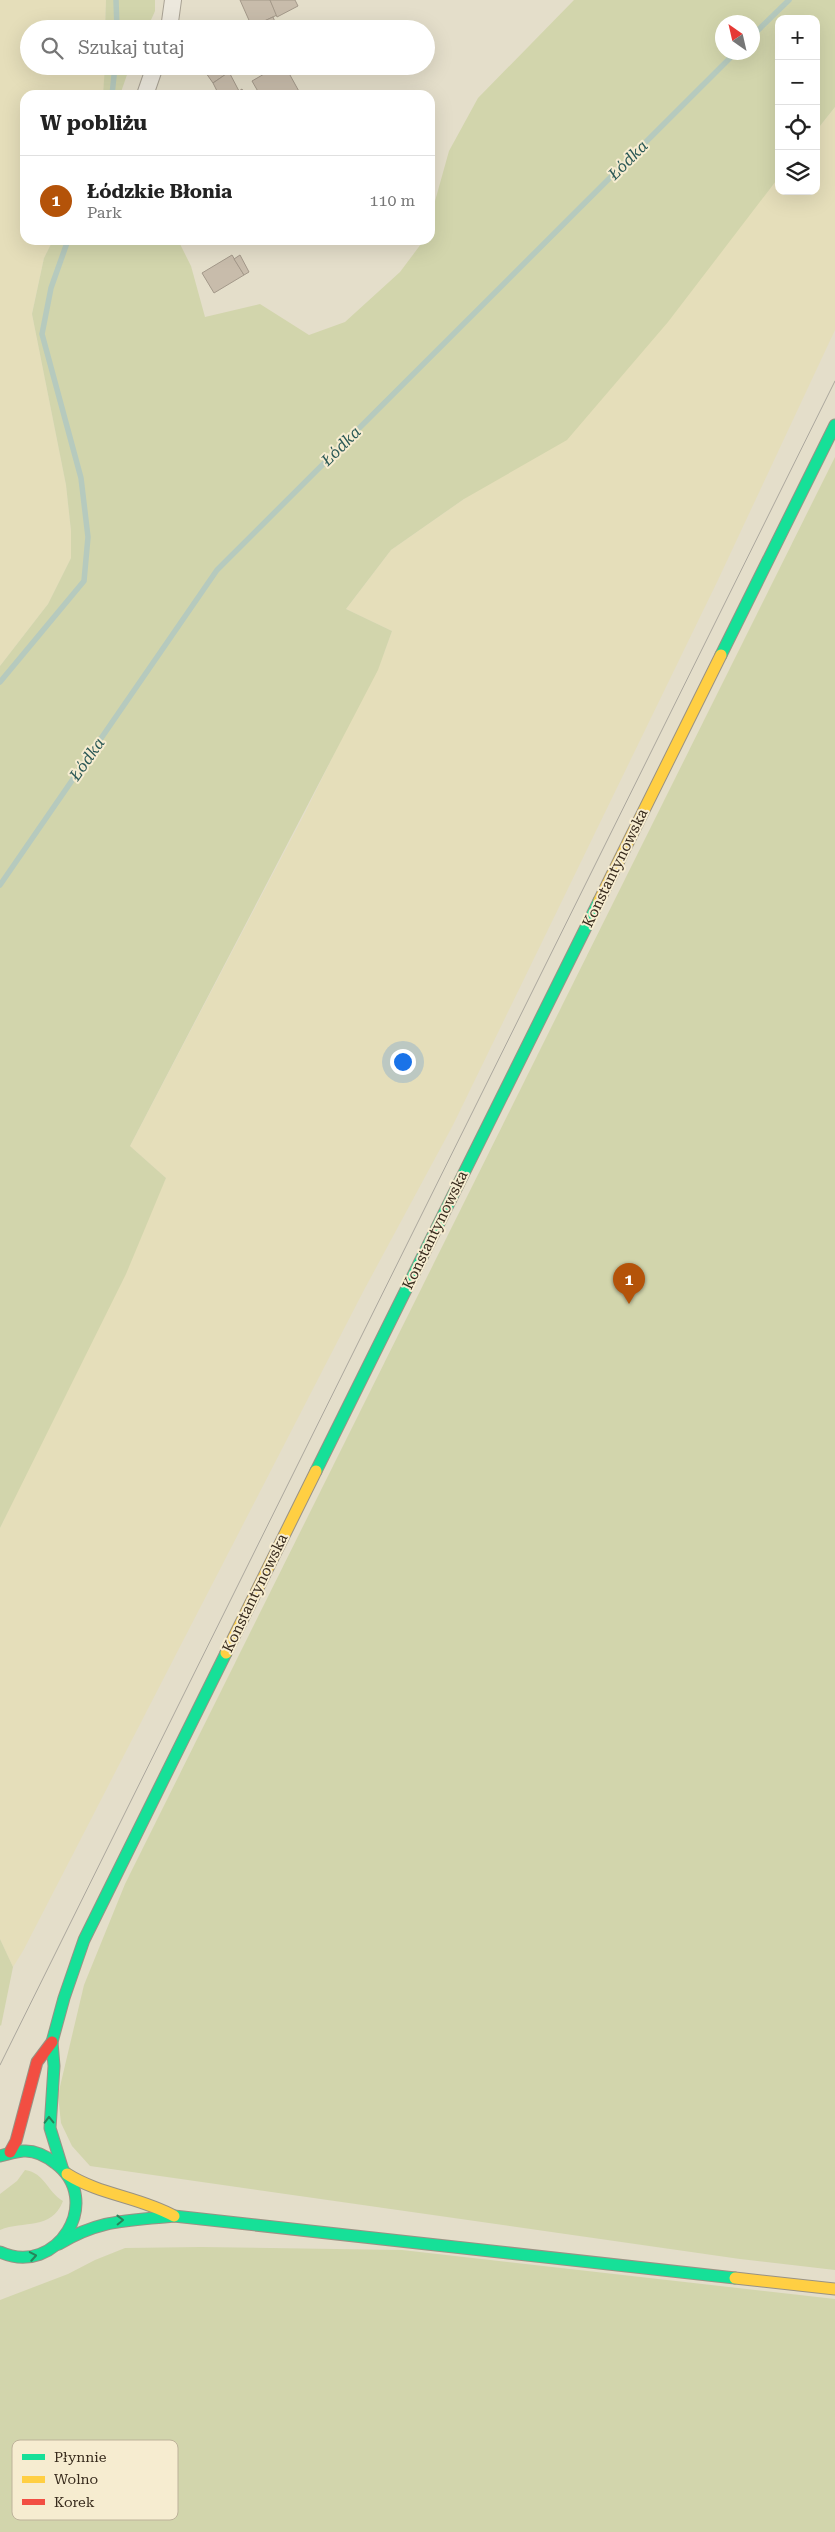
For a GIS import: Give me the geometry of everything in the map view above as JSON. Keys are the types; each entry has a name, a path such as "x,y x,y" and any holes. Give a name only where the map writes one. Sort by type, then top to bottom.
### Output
{"main road":[{"name":"Konstantynowska","path":"59,2244 70,2231 76,2215 77,2198 64,2170 50,2128 54,2066 52,2042 73,1969 98,1910 835,425"},
{"name":"Konstantynowska","path":"5,2154 16,2141 37,2062 52,2042"},
{"path":"5,2154 38,2152 82,2185 102,2192 147,2202 174,2216"},
{"path":"1,2254 20,2258 37,2256 82,2229 109,2220 142,2221 174,2216 835,2289"}],"street":[{"path":"170,20 173,0"},
{"path":"147,90 152,75"}],"shaded area":[{"path":"0,0 106,0 105,20 20,20 20,75 105,75 105,78 104,90 20,90 20,245 50,245 44,258 32,314 66,485 71,531 71,558 48,604 0,666"},
{"path":"835,107 835,330 718,580 453,1125 364,1290 23,1951 13,1967 0,1939 0,1528 166,1178 130,1146 305,813 384,653 392,631 346,609 391,550 464,499 763,197 775,182 775,195 820,195 820,126"}],"green space":[{"path":"106,0 155,0 155,11 151,20 105,20"},
{"path":"574,0 835,0 835,107 820,126 820,15 775,15 775,182 668,322 567,440 464,499 391,550 346,609 392,631 378,670 130,1146 166,1178 126,1274 0,1528 0,666 48,604 71,558 71,531 66,485 32,314 44,258 50,245 180,245 191,266 205,317 260,304 309,335 345,322 400,272 420,245 435,245 435,201 449,151 478,98"},
{"path":"104,75 127,75 122,90 103,90"},
{"path":"835,457 835,2270 740,2259 90,2166 72,2146 61,2123 58,2095 84,1985 125,1884"},
{"path":"0,1939 13,1967 1,2026 0,2025"},
{"path":"25,2170 32,2172 42,2179 53,2193 63,2201 58,2210 44,2221 0,2230 0,2194 17,2181"},
{"path":"201,2247 402,2250 835,2299 835,2532 0,2532 0,2300 68,2274 95,2260 125,2248"}],"building":[{"path":"240,0 270,0 277,15 267,20 249,20"},
{"path":"270,0 295,0 298,6 277,17"},
{"path":"207,75 225,75 213,83"},
{"path":"225,75 231,75 238,90 216,90 213,83"},
{"path":"262,75 290,75 298,90 257,90 252,81"},
{"path":"232,255 244,275 214,293 202,273"},
{"path":"240,255 249,272 244,275 234,259"}],"waterway":[{"path":"116,0 117,20"},
{"name":"Łódka","path":"760,28 789,0"},
{"name":"Łódka","path":"0,885 217,570 728,60"},
{"path":"113,90 114,75"},
{"path":"0,682 84,581 88,537 81,478 42,334 51,288 66,245"}],"tram line":[{"path":"0,2065 835,381"}],"traffic: fast":[{"path":"721,655 835,425"},
{"path":"316,1471 599,901"},
{"path":"62,2167 50,2128 54,2066 52,2042 64,1998 84,1940 226,1653"},
{"path":"0,2156 27,2151 44,2156 55,2163 69,2179 76,2196 75,2214 68,2231 56,2245 40,2254 21,2257 0,2252"},
{"path":"59,2244 101,2225 128,2220 174,2216 735,2278"}],"traffic: slow":[{"path":"599,901 721,655"},
{"path":"226,1653 316,1471"},
{"path":"67,2174 93,2187 148,2204 174,2216"},
{"path":"735,2278 835,2289"}],"traffic: jam":[{"path":"10,2152 16,2141 37,2062 52,2042"}],"place":[{"name":"Łódzkie Błonia","path":"629,1304"}]}
